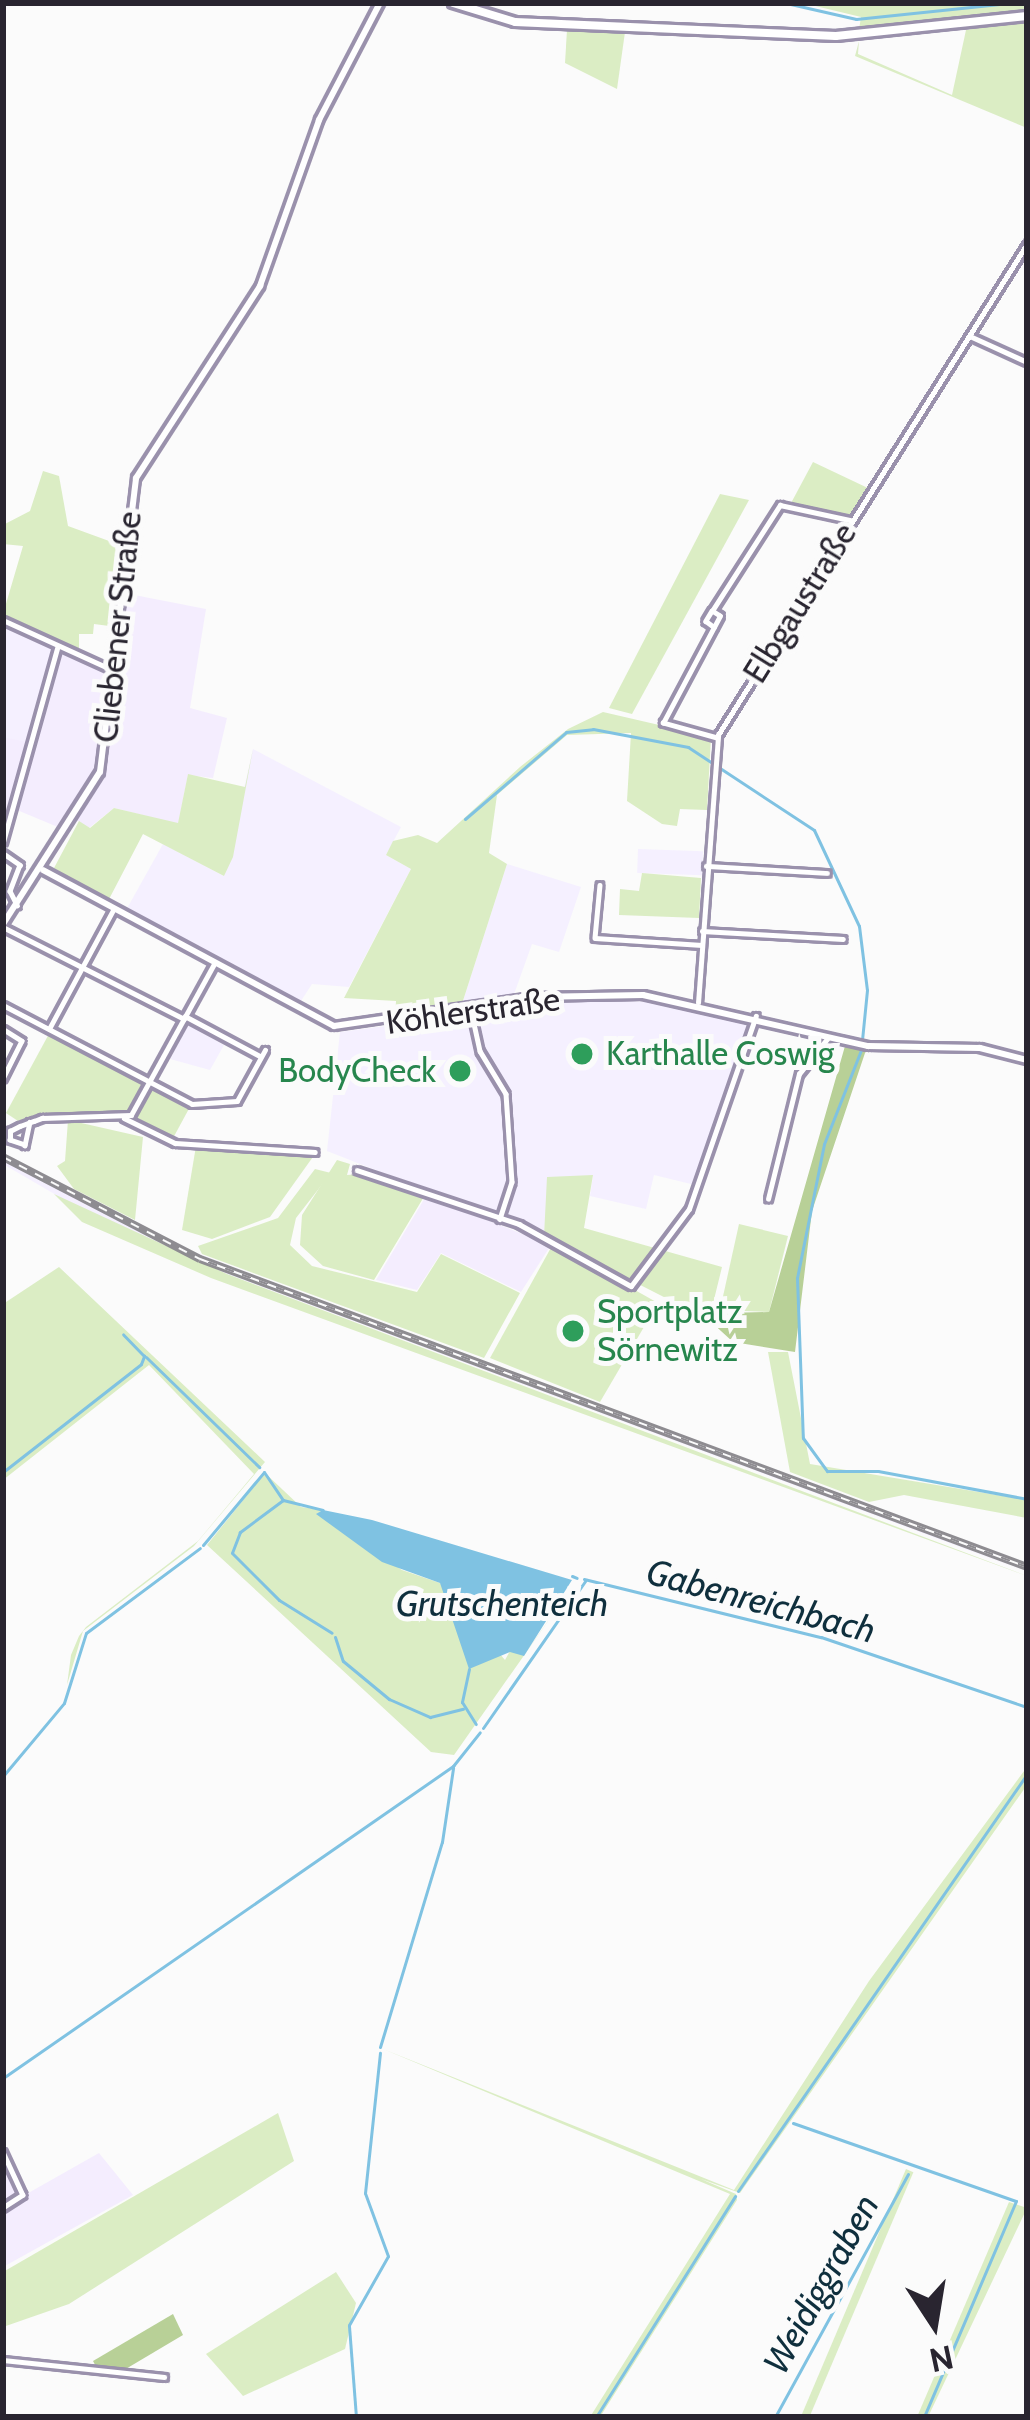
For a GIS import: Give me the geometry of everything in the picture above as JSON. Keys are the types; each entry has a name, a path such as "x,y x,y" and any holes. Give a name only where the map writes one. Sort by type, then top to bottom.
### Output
{"main road":[{"path":"454,3 539,24 847,36 1027,16"}],"street":[{"name":"Cliebener Straße","path":"3,925 44,870 98,778 117,672 136,478 260,286 319,119 380,3"},
{"name":"Elbgaustraße","path":"698,1004 717,738 1027,244"},
{"path":"969,336 1027,362"},
{"path":"717,738 663,723 720,616 712,611 780,505 852,521"},
{"path":"3,620 117,672"},
{"path":"3,842 57,648"},
{"path":"3,854 20,865 11,897 17,905"},
{"path":"706,866 827,874"},
{"name":"Köhlerstraße","path":"44,870 334,1026 471,1010 535,997 698,1004 863,1046 989,1049 1027,1060"},
{"path":"600,885 595,938 702,945"},
{"path":"49,1030 113,910"},
{"path":"3,925 263,1053 237,1101 192,1104 3,1006"},
{"path":"702,931 843,939"},
{"path":"124,1118 150,1083 214,964"},
{"path":"471,1010 480,1052 506,1094 512,1182 500,1219"},
{"path":"357,1170 509,1221 632,1286 688,1210 757,1016"},
{"path":"3,1029 22,1041 3,1078"},
{"path":"768,1199 799,1074 828,1036"},
{"path":"30,1122 124,1118 176,1142 315,1152"},
{"path":"3,2152 23,2195 3,2208"},
{"path":"3,2360 164,2377"}],"shaded area":[{"path":"124,593 206,609 190,708 227,718 213,778 188,775 178,824 114,808 89,828 73,818 65,830 17,810 3,834 3,622 117,680"},
{"path":"3,623 51,650 31,743 3,737"},
{"path":"253,749 401,827 386,855 411,869 349,987 312,984 299,1004 125,912 163,844 224,876"},
{"path":"638,849 703,851 702,875 637,873"},
{"path":"507,864 581,887 559,952 532,944 513,997 460,1010"},
{"path":"580,1000 662,1002 751,1020 695,1185 654,1175 646,1209 590,1196 593,1176 549,1202 544,1236 327,1151 340,1032"},
{"path":"188,1025 224,1045 210,1070 170,1059"},
{"path":"3,1154 155,1237 1027,1572 227,1274 75,1206 3,1164"},
{"path":"426,1196 551,1245 521,1292 441,1253 417,1290 376,1280"},
{"path":"99,2153 133,2195 3,2267 3,2154 23,2196"}],"green space":[{"path":"803,3 1027,3 1027,16 858,36 861,17"},
{"path":"1027,20 1027,128 855,56 859,41 858,54 952,95 966,30"},
{"path":"567,30 625,32 617,89 565,63"},
{"path":"813,462 870,489 852,517 790,505"},
{"path":"43,471 59,476 68,526 120,545 117,627 94,624 93,634 79,634 79,651 3,614 23,546 3,544 3,525 30,511"},
{"path":"720,494 749,500 632,714 609,708"},
{"path":"603,712 711,737 707,810 680,809 677,826 662,824 627,801 631,733 567,735 497,795 489,853 507,864 460,1010 395,1019 396,1001 344,998 411,869 386,855 393,841 418,835 437,843 568,729"},
{"path":"253,749 233,857 224,876 143,834 107,903 54,868 79,821 90,828 114,808 178,823 188,774 245,787"},
{"path":"642,873 701,878 699,918 619,915 620,889 639,891"},
{"path":"50,1032 145,1083 126,1114 21,1123 6,1113"},
{"path":"845,1046 866,1050 812,1211 795,1352 733,1342 709,1320 713,1303 726,1313 769,1312"},
{"path":"152,1087 191,1105 172,1140 130,1124"},
{"path":"68,1120 143,1137 135,1220 74,1189 57,1166 65,1161"},
{"path":"196,1146 315,1154 270,1217 212,1239 182,1230"},
{"path":"337,1160 350,1164 347,1175 372,1173 425,1195 374,1280 323,1266 300,1245 302,1215"},
{"path":"315,1169 331,1173 296,1218 290,1245 312,1266 417,1292 441,1254 520,1293 484,1358 202,1254 198,1246 278,1218"},
{"path":"593,1175 584,1228 722,1267 709,1320 544,1236 547,1177"},
{"path":"54,1194 227,1274 1027,1576 211,1278 82,1222"},
{"path":"739,1224 788,1236 769,1312 720,1310"},
{"name":"Sportplatz Sörnewitz","path":"553,1244 658,1303 600,1402 490,1358"},
{"path":"59,1267 265,1462 194,1546 83,1631 67,1685 71,1655 79,1636 86,1627 198,1541 254,1474 149,1365 3,1480 3,1304"},
{"path":"768,1352 788,1352 810,1464 1027,1500 1027,1518 904,1495 869,1502 790,1472"},
{"path":"265,1473 301,1507 323,1510 317,1514 402,1570 440,1583 505,1660 510,1651 524,1655 577,1580 454,1755 431,1752 207,1545"},
{"path":"1027,1767 1027,1785 740,2193 701,2179 736,2194 737,2200 600,2417 590,2417 730,2194 383,2049 734,2190 869,1981"},
{"path":"278,2113 294,2161 69,2304 3,2327 3,2272"},
{"path":"906,2169 913,2172 809,2417 801,2417"},
{"path":"1009,2202 1027,2208 928,2417 917,2417"},
{"path":"336,2272 356,2303 345,2349 243,2396 206,2354"},
{"path":"173,2314 183,2335 124,2370 99,2372 93,2361"}],"water":[{"name":"Grutschenteich","path":"323,1510 372,1520 572,1580 524,1656 510,1652 469,1669 440,1583 382,1562 316,1514"}],"waterway":[{"path":"786,3 856,19 1009,3"},
{"path":"465,819 566,732 593,729 688,747 814,830 859,926 867,990 861,1050 824,1144 797,1278 803,1438 827,1471 878,1471 1027,1499"},
{"path":"3,1472 141,1364 144,1356 123,1334"},
{"path":"146,1357 259,1467"},
{"path":"203,1545 264,1472 283,1500 323,1510"},
{"path":"283,1500 240,1532 232,1553 279,1600 332,1633"},
{"path":"3,1776 64,1703 86,1633 200,1548"},
{"path":"572,1576 577,1578"},
{"name":"Gabenreichbach","path":"584,1579 821,1637 1027,1707"},
{"name":"Gabenreichbach","path":"483,1728 585,1581"},
{"path":"335,1637 343,1661 389,1699 430,1717 463,1709"},
{"path":"469,1669 462,1702 476,1724"},
{"name":"Gabenreichbach","path":"3,2078 453,1766 480,1732"},
{"path":"380,2047 442,1842 453,1768"},
{"path":"738,2191 1027,1774"},
{"path":"356,2417 349,2325 388,2256 365,2193 380,2053"},
{"path":"793,2123 1016,2201 924,2417"},
{"name":"Weidiggraben","path":"775,2417 908,2174"},
{"path":"596,2417 735,2196"}],"railway":[{"path":"3,1157 200,1259 1027,1567"}],"place":[{"name":"Karthalle Coswig","path":"582,1054"},
{"name":"BodyCheck","path":"460,1071"},
{"name":"Sportplatz Sörnewitz","path":"573,1331"}]}
